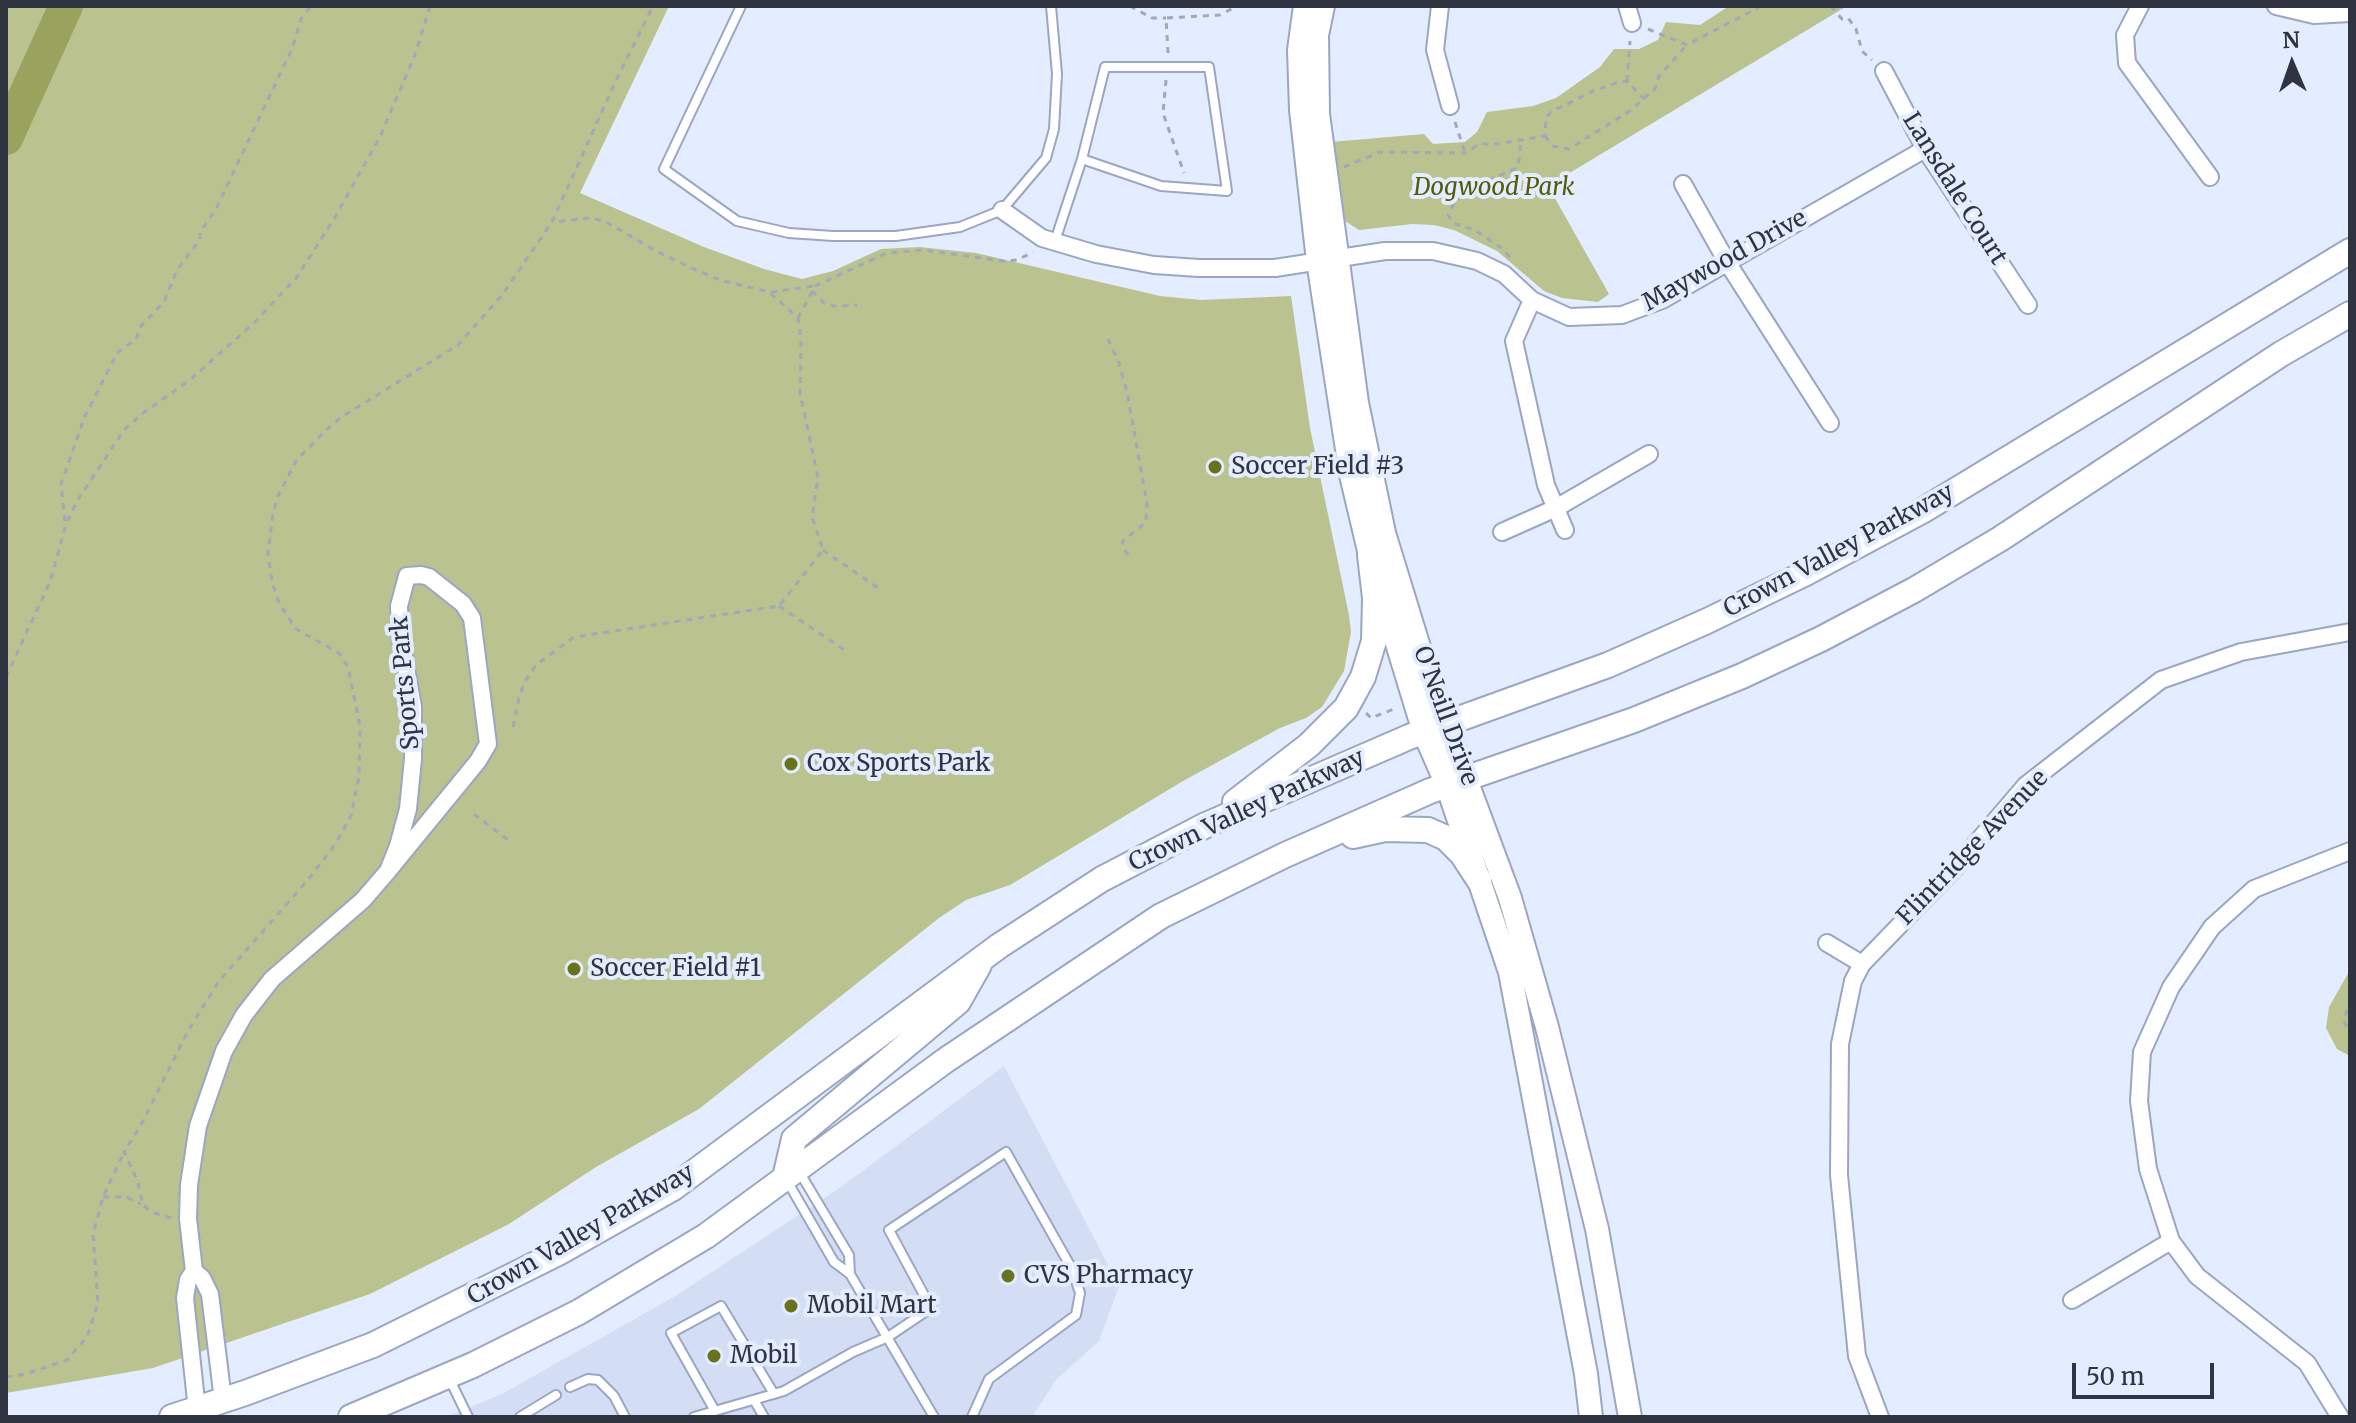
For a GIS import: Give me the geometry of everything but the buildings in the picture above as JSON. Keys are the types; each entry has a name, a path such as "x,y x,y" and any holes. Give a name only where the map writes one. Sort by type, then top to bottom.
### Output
{"main road":[{"name":"O'Neill Drive","path":"1305,6 1299,50 1301,110 1327,260 1384,533 1434,728"},
{"name":"O'Neill Drive","path":"1323,6 1317,35 1317,98 1325,171 1327,260 1351,475 1370,555 1434,728 1510,898 1551,1043 1597,1229 1630,1417"},
{"name":"Crown Valley Parkway","path":"172,1417 224,1409 419,1324 558,1253 673,1188 981,959 1102,879 1206,825 1434,728 1608,665 1806,573 1922,511 2350,251"},
{"path":"351,1417 447,1376 579,1312 706,1236 946,1060 1148,924 1285,855 1457,782 1634,720 1728,682 1874,611 2000,539 2281,354 2350,314"},
{"path":"1206,825 1309,745 1346,708 1363,677 1374,641 1375,598 1370,555"},
{"name":"O'Neill Drive","path":"1457,782 1479,880 1510,972 1586,1374 1591,1417"},
{"path":"1285,855 1385,829 1428,830 1446,838 1462,854 1479,880"},
{"path":"791,1174 794,1139 958,1002 981,959"}],"street":[{"path":"1440,6 1435,50 1450,106"},
{"path":"2140,6 2125,35 2127,63 2210,177"},
{"path":"2276,6 2314,15 2350,13"},
{"name":"Lansdale Court","path":"1884,71 1925,149 2028,305"},
{"name":"Maywood Drive","path":"1002,210 1042,238 1096,254 1154,265 1275,268 1385,251 1433,251 1477,261 1504,274 1532,300 1569,317 1622,315 1662,300 1925,149"},
{"path":"1683,184 1727,262 1830,423"},
{"path":"1532,300 1514,341 1546,485 1565,530"},
{"path":"1502,532 1556,508 1649,454"},
{"name":"Sports Park","path":"197,1413 185,1288 194,1271 188,1219 191,1168 208,1089 233,1034 272,979 350,913 388,871 478,761 488,744 472,618 463,604 429,577 421,575 407,576 399,606 400,635 413,707 413,759 408,809 388,871"},
{"name":"Flintridge Avenue","path":"1880,1417 1857,1356 1839,1175 1840,1044 1853,981 1862,964 1955,868 2026,785 2161,680 2241,652 2350,632"},
{"path":"2340,1417 2307,1363 2197,1276 2171,1241 2148,1169 2139,1101 2142,1052 2171,987 2212,927 2254,889 2350,851"},
{"path":"1827,943 1862,964"},
{"path":"2072,1300 2171,1241"},
{"name":"Sports Park","path":"194,1271 202,1278 210,1294 224,1409"}],"lane":[{"path":"741,6 664,169 737,221 789,233 896,236 960,227 1002,210 1046,158 1054,129 1057,74 1051,6"},
{"path":"1055,242 1082,159 1105,67 1209,67 1227,191 1161,186 1082,159"},
{"path":"694,1417 784,1391 853,1352 888,1337 931,1308 889,1230 1006,1152 1072,1269 1080,1293 1076,1315 989,1379 972,1417"},
{"path":"791,1174 834,1262 850,1274 934,1417"},
{"path":"791,1174 849,1255 850,1274"},
{"path":"715,1411 671,1333 721,1306 774,1394"},
{"path":"447,1376 468,1417"},
{"path":"570,1387 588,1379 598,1380 614,1396 625,1416"},
{"path":"520,1417 556,1395"},
{"path":"754,1400 764,1417"}],"path":[{"path":"66,524 61,484 85,416 117,353 136,339 141,326 164,302 177,270 200,239 200,232 216,209 292,49 301,19 311,6"},
{"path":"6,677 50,582 66,524 77,501 124,430 190,380 255,322 297,277 380,137 416,52 430,6"},
{"path":"6,1377 26,1374 67,1360 87,1337 98,1304 93,1234 103,1197 124,1152 206,1000 242,952 307,881 336,843 351,816 361,745 348,667 339,653 296,629 287,619 272,582 268,553 273,513 285,478 310,444 340,418 458,345 502,295 552,222 653,6"},
{"path":"1130,6 1152,18 1220,15 1237,6"},
{"path":"1627,81 1593,91 1551,112 1546,118 1545,136 1553,146 1569,149 1644,99 1655,89 1666,67 1687,45 1761,6"},
{"path":"1831,6 1842,19 1848,18 1856,29 1862,51 1884,71"},
{"path":"1644,99 1627,81 1629,14 1687,45"},
{"path":"1166,18 1168,66 1163,113 1184,174 1182,189"},
{"path":"1450,106 1465,153"},
{"path":"1325,171 1354,164 1380,152 1465,153 1481,143 1490,145 1545,136"},
{"path":"1517,264 1500,247 1475,230 1453,223 1448,215 1468,189 1515,169 1521,139"},
{"path":"552,222 590,218 604,221 694,269 720,280 769,292 815,286 887,253 934,248"},
{"path":"923,250 995,261 1017,260 1035,250"},
{"path":"815,286 798,318 801,339 800,393 818,478 812,517 823,550 878,588"},
{"path":"812,291 824,303 857,305"},
{"path":"769,292 798,318"},
{"path":"1108,339 1127,392 1147,503 1146,522 1123,541 1122,547 1131,558"},
{"path":"779,606 823,550"},
{"path":"513,727 524,683 536,665 574,637 779,606 846,651"},
{"path":"1363,711 1371,718 1397,708 1398,711"},
{"path":"827,774 877,769"},
{"path":"474,814 508,840"},
{"path":"2350,998 2344,1021 2350,1035"},
{"path":"124,1152 137,1180 143,1205"},
{"path":"103,1197 134,1199 160,1216 188,1219"}],"shaded area":[{"path":"1004,1066 1119,1286 1099,1341 1056,1380 1032,1417 446,1417 502,1394 677,1295 841,1187"}],"green space":[{"name":"Cox Sports Park","path":"6,6 669,6 580,193 704,247 802,279 833,271 881,249 919,247 976,253 1160,296 1201,300 1291,296 1310,428 1349,615 1351,632 1344,671 1322,707 1306,718 1280,728 1183,781 1010,885 966,900 939,918 699,1109 596,1167 509,1224 370,1294 153,1368 6,1393"},
{"name":"Dogwood Park","path":"1729,6 1847,6 1548,186 1609,294 1598,302 1562,298 1544,291 1497,251 1454,230 1412,224 1359,230 1345,221 1331,142 1424,134 1433,144 1465,142 1477,132 1487,112 1533,106 1556,98 1600,67 1614,49 1639,49 1658,40 1666,22 1700,25"},
{"path":"2350,970 2350,1056 2337,1049 2326,1028 2329,1007"}],"waterway":[{"path":"6,138 66,6"}],"place":[{"name":"Soccer Field #3","path":"1215,467"},
{"name":"Cox Sports Park","path":"791,764"},
{"name":"Soccer Field #1","path":"574,969"},
{"name":"CVS Pharmacy","path":"1008,1276"},
{"name":"Mobil Mart","path":"791,1306"},
{"name":"Mobil","path":"714,1356"}]}
